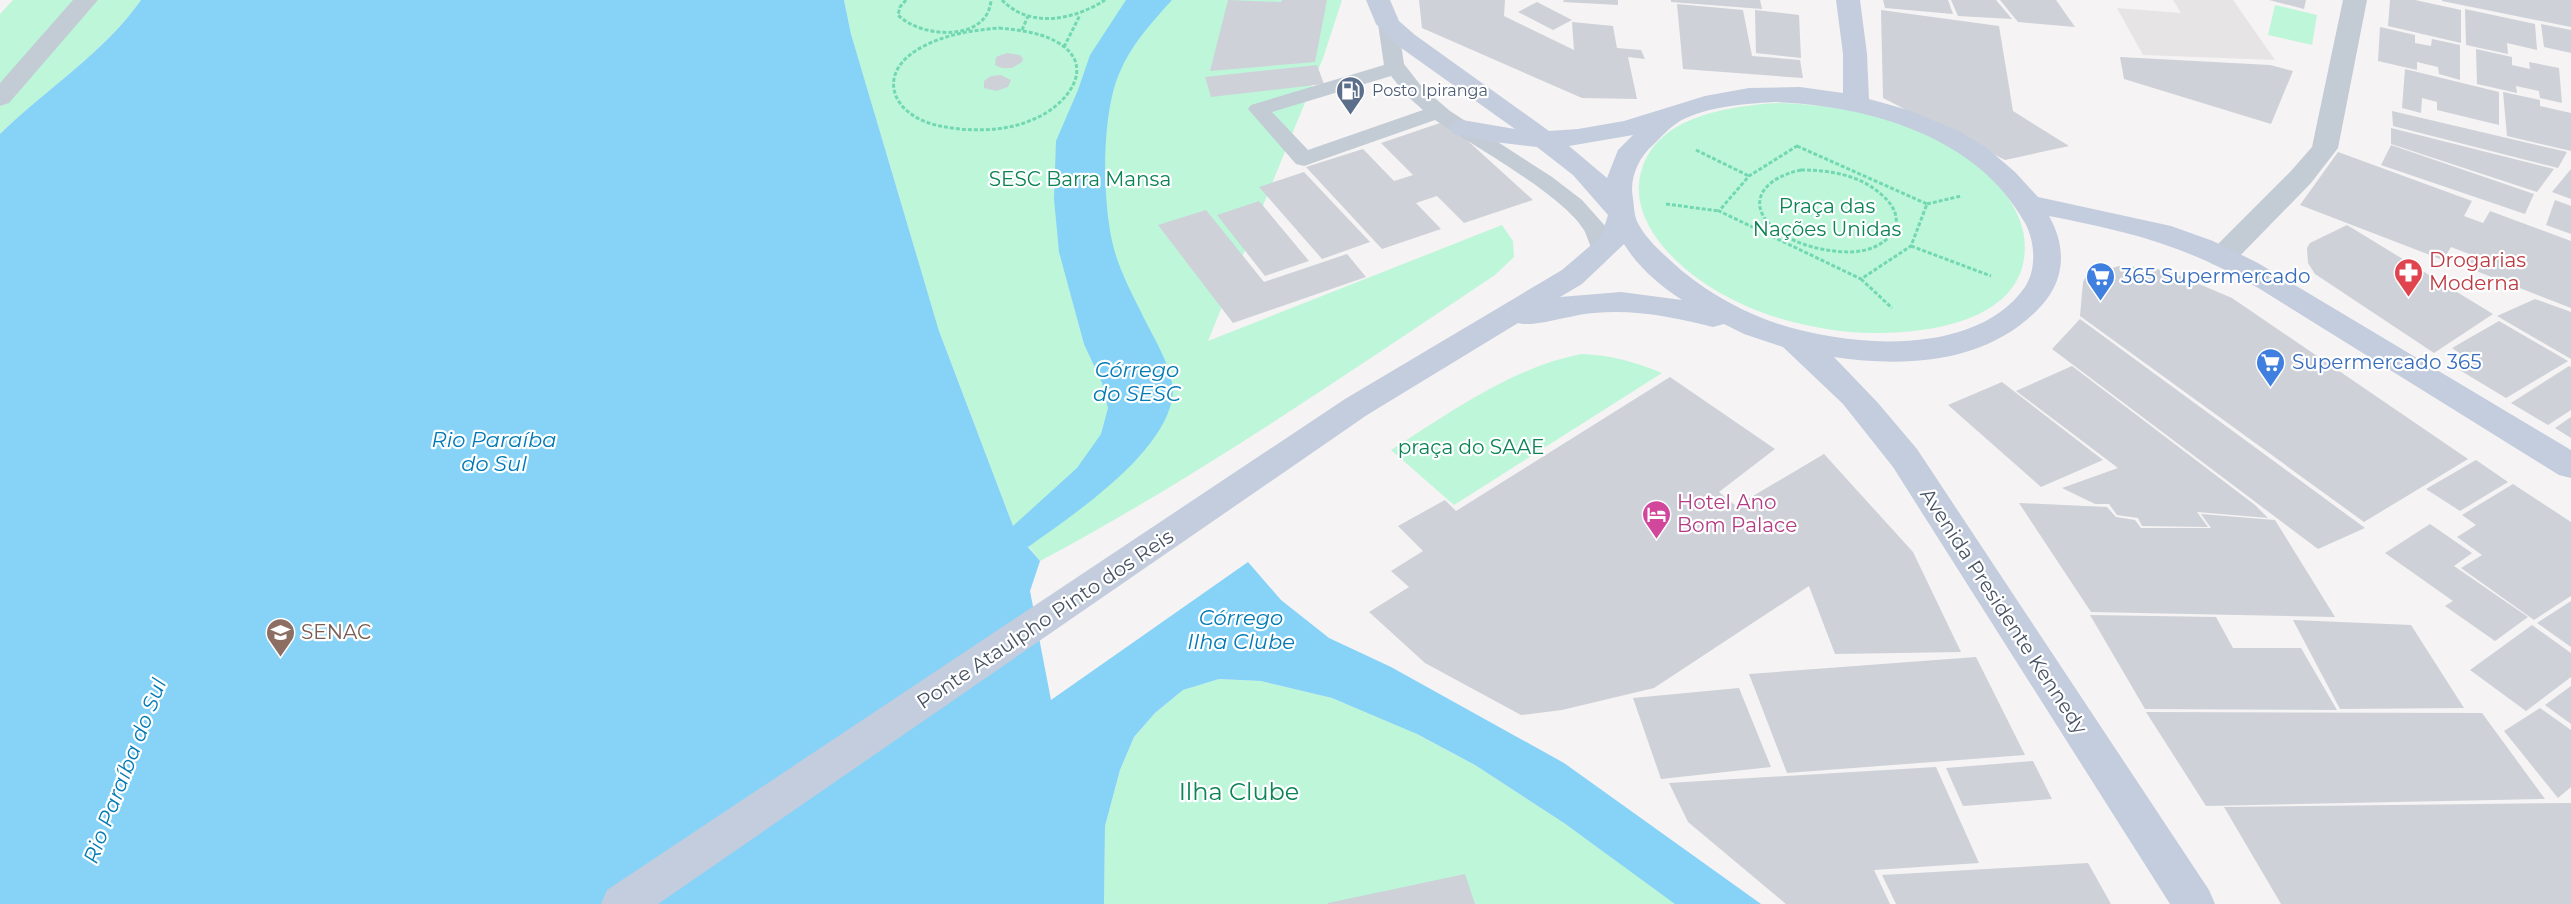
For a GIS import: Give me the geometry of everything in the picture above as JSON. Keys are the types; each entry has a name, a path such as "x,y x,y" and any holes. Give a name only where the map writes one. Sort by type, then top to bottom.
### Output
{"main road":[{"path":"1378,0 1388,24 1406,40 1546,140 1597,183 1622,215"},
{"path":"1848,0 1855,54 1856,103"},
{"path":"1462,128 1506,138 1546,140 1605,133 1670,116 1695,106 1754,95 1822,97 1892,112 1959,142 1987,160 2011,181 2030,204 2042,228 2047,252 2045,275 2034,296 2016,316 1990,331 1957,343 1919,350 1888,351 1834,347 1780,335 1727,315 1689,294 1658,270 1636,244 1622,215 1617,195 1622,164 1640,137 1670,116"},
{"path":"2030,204 2148,229 2181,239 2222,256 2270,282 2571,466"},
{"path":"1470,337 1572,277 1603,250 1615,236 1622,215"},
{"name":"Avenida Presidente Kennedy","path":"1470,337 1544,310 1575,303 1618,301 1696,312 1780,335 1844,383 1905,458 2194,904"},
{"name":"Ponte Ataulpho Pinto dos Reis","path":"622,904 1356,407 1470,337"}],"street":[{"path":"0,98 86,0"},
{"path":"2222,256 2301,177 2325,147 2355,0"}],"lane":[{"path":"1388,24 1395,68 1414,91 1462,128 1567,198 1583,213 1595,230 1603,243 1603,250"},
{"path":"1395,68 1258,110 1304,159 1440,111"}],"path":[{"path":"906,0 900,7 898,15 911,28 940,33 954,33 999,28 1022,30 1046,36 1065,47 1076,61 1079,77 1071,93 1055,108 1030,120 1001,128 969,130 940,127 916,118 899,105 893,90 896,73 908,57 927,44 954,33 982,21 989,14 992,6 991,0"},
{"path":"1002,0 1014,12 1044,19 1081,14 1095,8 1105,0"},
{"path":"1065,47 1073,25 1081,14"},
{"path":"1022,30 1028,16"},
{"path":"1689,146 1749,176"},
{"path":"1719,211 1749,176 1797,146 1927,204 1968,195"},
{"path":"1801,170 1828,171 1855,179 1878,191 1892,207 1896,224 1893,233 1873,248 1840,252 1804,244 1787,237 1765,217 1760,207 1760,196 1764,187 1779,176 1801,170"},
{"path":"1664,204 1719,211 1861,279 1898,313"},
{"path":"1861,279 1911,246 1927,204"},
{"path":"1911,246 1991,276 1984,285"}],"shaded area":[{"path":"2173,0 2233,0 2275,60 2143,55 2117,8 2181,13"}],"green space":[{"path":"13,0 141,0 110,37 0,134 0,14"},
{"name":"SESC Barra Mansa","path":"844,0 1342,0 1323,58 1208,341 1502,225 1513,241 1514,257 1495,275 1271,424 1157,495 1040,561 1013,526 939,331 851,34"},
{"path":"2275,5 2317,15 2312,45 2268,35"},
{"name":"Praça das Nações Unidas","path":"1775,103 1804,104 1867,114 1930,135 1958,150 1982,169 2003,191 2022,226 2025,254 2023,264 2012,287 1994,305 1970,318 1943,326 1884,333 1833,330 1787,321 1742,304 1701,281 1666,250 1647,223 1640,202 1639,180 1642,169 1651,151 1663,137 1679,126 1716,112"},
{"name":"praça do SAAE","path":"1581,354 1623,360 1662,373 1454,505 1391,450 1482,393 1530,370"},
{"name":"Ilha Clube","path":"1219,679 1261,681 1332,698 1411,731 1475,765 1564,823 1677,904 1104,904 1105,826 1120,770 1134,737 1155,713 1183,690"}],"water":[{"name":"Rio Paraíba do Sul","path":"141,0 844,0 851,34 939,331 1013,526 1077,468 1101,434 1108,408 1102,383 1084,344 1059,252 1054,199 1056,141 1090,55 1126,0 1172,0 1135,44 1119,74 1109,113 1105,161 1107,209 1114,249 1126,281 1168,367 1173,390 1172,400 1164,421 1151,443 1133,463 1068,519 1028,547 1040,561 1030,591 1051,700 1248,562 1281,600 1329,638 1391,667 1564,763 1761,904 1675,904 1564,823 1475,765 1417,734 1332,698 1261,681 1219,679 1183,690 1155,713 1134,737 1120,770 1105,826 1104,904 0,904 0,134 110,37"}],"building":[{"path":"1228,0 1281,2 1282,0 1327,0 1315,62 1210,71"},
{"path":"1419,0 1505,0 1504,16 1574,50 1572,22 1613,26 1617,48 1641,50 1645,59 1628,57 1637,99 1582,98 1422,28"},
{"path":"1564,0 1618,0 1618,5 1563,2"},
{"path":"1671,0 1760,0 1762,9 1671,2"},
{"path":"1883,0 1948,0 1953,14 1885,8"},
{"path":"1951,0 1996,0 2012,19 1958,16"},
{"path":"2000,0 2056,0 2075,27 2018,22"},
{"path":"2269,0 2306,0 2304,9"},
{"path":"2390,0 2415,0 2461,10 2461,43 2388,26"},
{"path":"2571,0 2571,27 2442,1"},
{"path":"1537,2 1572,20 1553,30 1518,12"},
{"path":"1677,4 1743,10 1752,56 1800,60 1803,78 1683,69"},
{"path":"2465,9 2535,24 2537,50 2507,43 2508,54 2466,45"},
{"path":"1755,10 1799,15 1801,58 1756,53"},
{"path":"1881,10 1999,26 2013,111 2069,146 2005,160 1883,98"},
{"path":"2541,24 2571,30 2571,53 2544,47"},
{"path":"2380,27 2415,35 2415,43 2431,46 2432,39 2460,45 2460,80 2439,74 2438,67 2417,62 2417,70 2378,61"},
{"path":"2476,49 2512,57 2512,65 2530,69 2529,62 2559,68 2562,103 2540,98 2539,91 2516,86 2517,93 2477,84"},
{"path":"1007,53 1020,55 1022,62 1012,68 995,65 996,57"},
{"path":"2120,57 2270,65 2293,71 2271,124 2124,79"},
{"path":"1317,65 1324,84 1211,97 1205,77"},
{"path":"2405,69 2499,92 2499,125 2437,110 2437,102 2422,98 2421,113 2402,108"},
{"path":"1001,75 1011,80 1008,87 996,91 984,88 984,81 991,76"},
{"path":"2503,92 2540,100 2540,106 2571,113 2571,151 2507,136"},
{"path":"2392,111 2567,152 2558,168 2393,126"},
{"path":"1446,121 1533,200 1464,223 1437,196 1416,203 1441,229 1382,249 1306,167 1363,149 1394,181 1413,175 1381,143"},
{"path":"2391,128 2554,169 2537,192 2391,144"},
{"path":"2391,145 2534,194 2525,214 2381,165"},
{"path":"2338,152 2472,201 2464,216 2483,223 2490,211 2571,241 2571,308 2466,267 2472,255 2451,247 2443,260 2300,205"},
{"path":"2571,169 2571,199 2552,192"},
{"path":"1304,172 1370,242 1322,259 1259,187"},
{"path":"2555,200 2571,206 2571,234 2546,225"},
{"path":"1259,201 1309,261 1265,276 1217,215"},
{"path":"1206,210 1264,282 1347,254 1366,277 1233,323 1158,225"},
{"name":"Drogarias Moderna","path":"2347,225 2493,314 2434,353 2315,274 2308,263 2307,248 2310,243"},
{"name":"Supermercado 365","path":"2119,266 2153,268 2173,273 2232,298 2468,459 2364,522 2080,316 2083,282 2086,276"},
{"path":"2535,299 2571,312 2571,359 2497,316"},
{"path":"2080,319 2365,528 2318,549 2052,349"},
{"path":"2499,321 2568,361 2506,398 2448,363 2462,355 2452,348"},
{"path":"2072,366 2255,505 2268,518 2197,512 2208,527 2142,526 2138,518 2117,515 2109,504 2095,504 2062,488 2118,468 2016,391"},
{"path":"2569,366 2571,367 2571,410 2548,425 2511,403"},
{"name":"Hotel Ano Bom Palace","path":"1670,377 1775,449 1719,492 1736,506 1824,454 1913,552 1961,652 1835,654 1809,586 1654,688 1562,710 1521,715 1425,663 1369,612 1409,587 1391,571 1423,551 1398,526 1445,500 1456,511"},
{"path":"2002,382 2103,460 2041,487 1948,405"},
{"path":"2571,417 2571,438 2555,428"},
{"path":"2476,460 2508,482 2460,511 2426,489"},
{"path":"2513,484 2571,522 2571,596 2534,620 2461,568 2482,555 2457,537 2476,525 2462,515"},
{"path":"2019,503 2107,507 2116,517 2135,520 2141,528 2211,528 2201,514 2275,520 2335,617 2091,612"},
{"path":"2430,524 2472,553 2454,566 2528,617 2495,641 2445,606 2453,601 2385,553"},
{"path":"2571,601 2571,647 2537,623"},
{"path":"2090,615 2216,617 2233,648 2301,648 2337,710 2145,709"},
{"path":"2293,620 2411,625 2464,708 2340,709"},
{"path":"2532,625 2571,653 2571,677 2526,711 2470,670"},
{"path":"1976,657 2025,755 1787,773 1749,674"},
{"path":"2571,686 2571,724 2545,705"},
{"path":"1739,688 1771,767 1661,779 1633,698"},
{"path":"2540,708 2571,730 2571,787 2558,798 2504,731"},
{"path":"2146,712 2482,713 2545,799 2206,806"},
{"path":"2033,761 2052,799 1963,806 1946,768"},
{"path":"1936,767 1979,863 1874,870 1890,904 1786,904 1688,822 1669,783"},
{"path":"2571,803 2571,904 2281,904 2224,807"},
{"path":"2088,863 2111,904 1896,904 1882,875"},
{"path":"1465,874 1475,904 1328,904 1328,903"}],"place":[{"name":"Posto Ipiranga","path":"1351,116"},
{"name":"Drogarias Moderna","path":"2408,298"},
{"name":"365 Supermercado","path":"2100,302"},
{"name":"Supermercado 365","path":"2271,388"},
{"name":"Hotel Ano Bom Palace","path":"1656,540"},
{"name":"SENAC","path":"280,658"}],"water label":[{"name":"Córrego do SESC","path":"1137,382"},
{"name":"Córrego Ilha Clube","path":"1241,630"}]}
